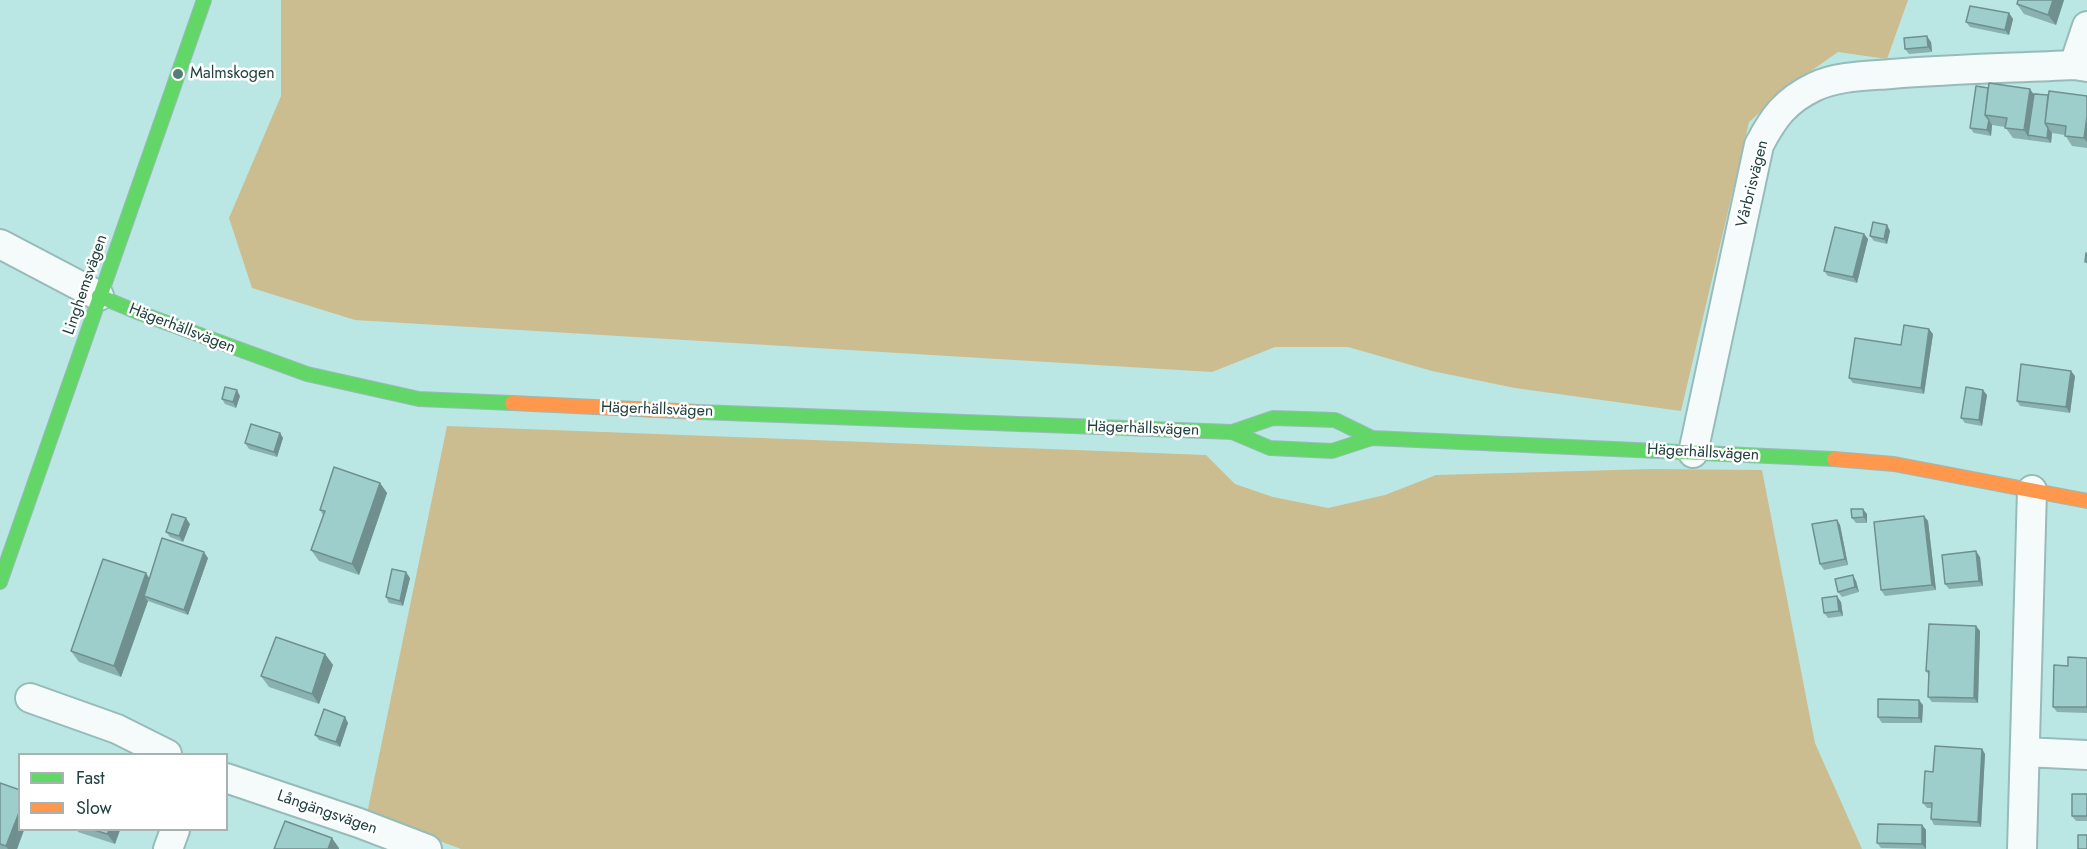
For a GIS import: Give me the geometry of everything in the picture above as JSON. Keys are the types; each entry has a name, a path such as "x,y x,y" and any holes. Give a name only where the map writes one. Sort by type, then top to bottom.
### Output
{"street":[{"name":"Linghemsvägen","path":"0,582 204,0"},
{"name":"Vårbrisvägen","path":"1693,453 1759,145 1771,123 1786,104 1816,86 1848,78 1945,70 2080,66 2087,26"},
{"path":"0,244 99,296"},
{"name":"Hägerhällsvägen","path":"99,296 307,375 420,399 1232,432 1270,448 1332,451 1372,438 1894,464 2087,501"},
{"name":"Hägerhällsvägen","path":"1232,432 1273,418 1335,420 1372,438"},
{"path":"2022,849 2032,490"},
{"path":"30,698 117,729 165,753"},
{"path":"2025,752 2087,755"},
{"name":"Långängsvägen","path":"228,779 359,823 427,849"},
{"path":"168,849 175,831"}],"shaded area":[{"path":"281,0 1908,0 1887,59 1838,52 1788,87 1749,122 1681,411 1515,388 1432,371 1348,347 1275,347 1212,372 355,320 252,288 229,218 281,96"},
{"path":"447,426 1206,455 1235,484 1273,497 1328,508 1385,495 1436,475 1652,469 1762,470 1815,743 1862,849 461,849 367,814"}],"building":[{"path":"2018,0 2053,0 2048,15 2017,4"},
{"path":"1970,6 2009,13 2005,30 1966,22"},
{"path":"1927,36 1928,47 1905,49 1904,38"},
{"path":"1989,83 2030,89 2024,130 2005,128 2007,118 1985,115"},
{"path":"1976,86 1988,88 1985,115 1989,120 1987,130 1970,128"},
{"path":"2049,91 2087,96 2084,138 2065,136 2066,126 2045,123"},
{"path":"2034,94 2048,95 2045,123 2048,128 2047,138 2028,135"},
{"path":"1873,222 1887,225 1884,239 1870,236"},
{"path":"1835,227 1864,234 1853,277 1824,271"},
{"path":"1904,325 1929,329 1921,388 1849,378 1855,338 1901,345"},
{"path":"2021,364 2071,371 2066,407 2017,401"},
{"path":"225,387 237,390 233,402 222,399"},
{"path":"1966,387 1983,390 1979,420 1961,418"},
{"path":"251,424 280,433 274,452 245,443"},
{"path":"334,467 380,483 352,564 311,550 325,511 320,510"},
{"path":"1851,509 1863,509 1864,517 1852,518"},
{"path":"172,514 186,518 179,536 166,532"},
{"path":"1924,516 1932,585 1881,590 1874,522"},
{"path":"1837,520 1845,559 1820,564 1812,524"},
{"path":"162,538 204,552 184,610 144,596"},
{"path":"1976,551 1979,581 1945,584 1942,555"},
{"path":"103,559 146,573 114,666 71,651"},
{"path":"392,569 406,572 400,601 386,597"},
{"path":"1853,575 1855,587 1838,592 1835,579"},
{"path":"1837,596 1839,611 1824,613 1822,598"},
{"path":"1929,624 1976,626 1974,698 1928,697 1929,671 1926,671"},
{"path":"276,637 325,654 312,694 261,676"},
{"path":"2068,657 2087,658 2087,707 2053,707 2054,665 2068,666"},
{"path":"1878,699 1919,700 1919,718 1878,717"},
{"path":"324,709 345,717 336,742 315,735"},
{"path":"1935,746 1982,749 1978,822 1931,819 1932,803 1923,803 1925,771 1933,772"},
{"path":"0,783 18,789 18,815 6,846 0,844"},
{"path":"2072,794 2087,794 2087,816 2072,816"},
{"path":"285,821 332,838 328,849 274,849"},
{"path":"1878,824 1922,825 1922,844 1877,843"},
{"path":"2078,835 2087,835 2087,849 2078,849"}],"traffic: fast":[{"path":"0,582 204,0"},
{"path":"99,296 307,374 419,399 512,403"},
{"path":"699,412 1232,432 1273,418 1335,420 1372,438"},
{"path":"1232,432 1270,448 1332,451 1372,438 1834,459"}],"traffic: slow":[{"path":"512,403 699,412"},
{"path":"1834,459 1894,464 2087,501"}],"place":[{"name":"Malmskogen","path":"178,74"}]}
